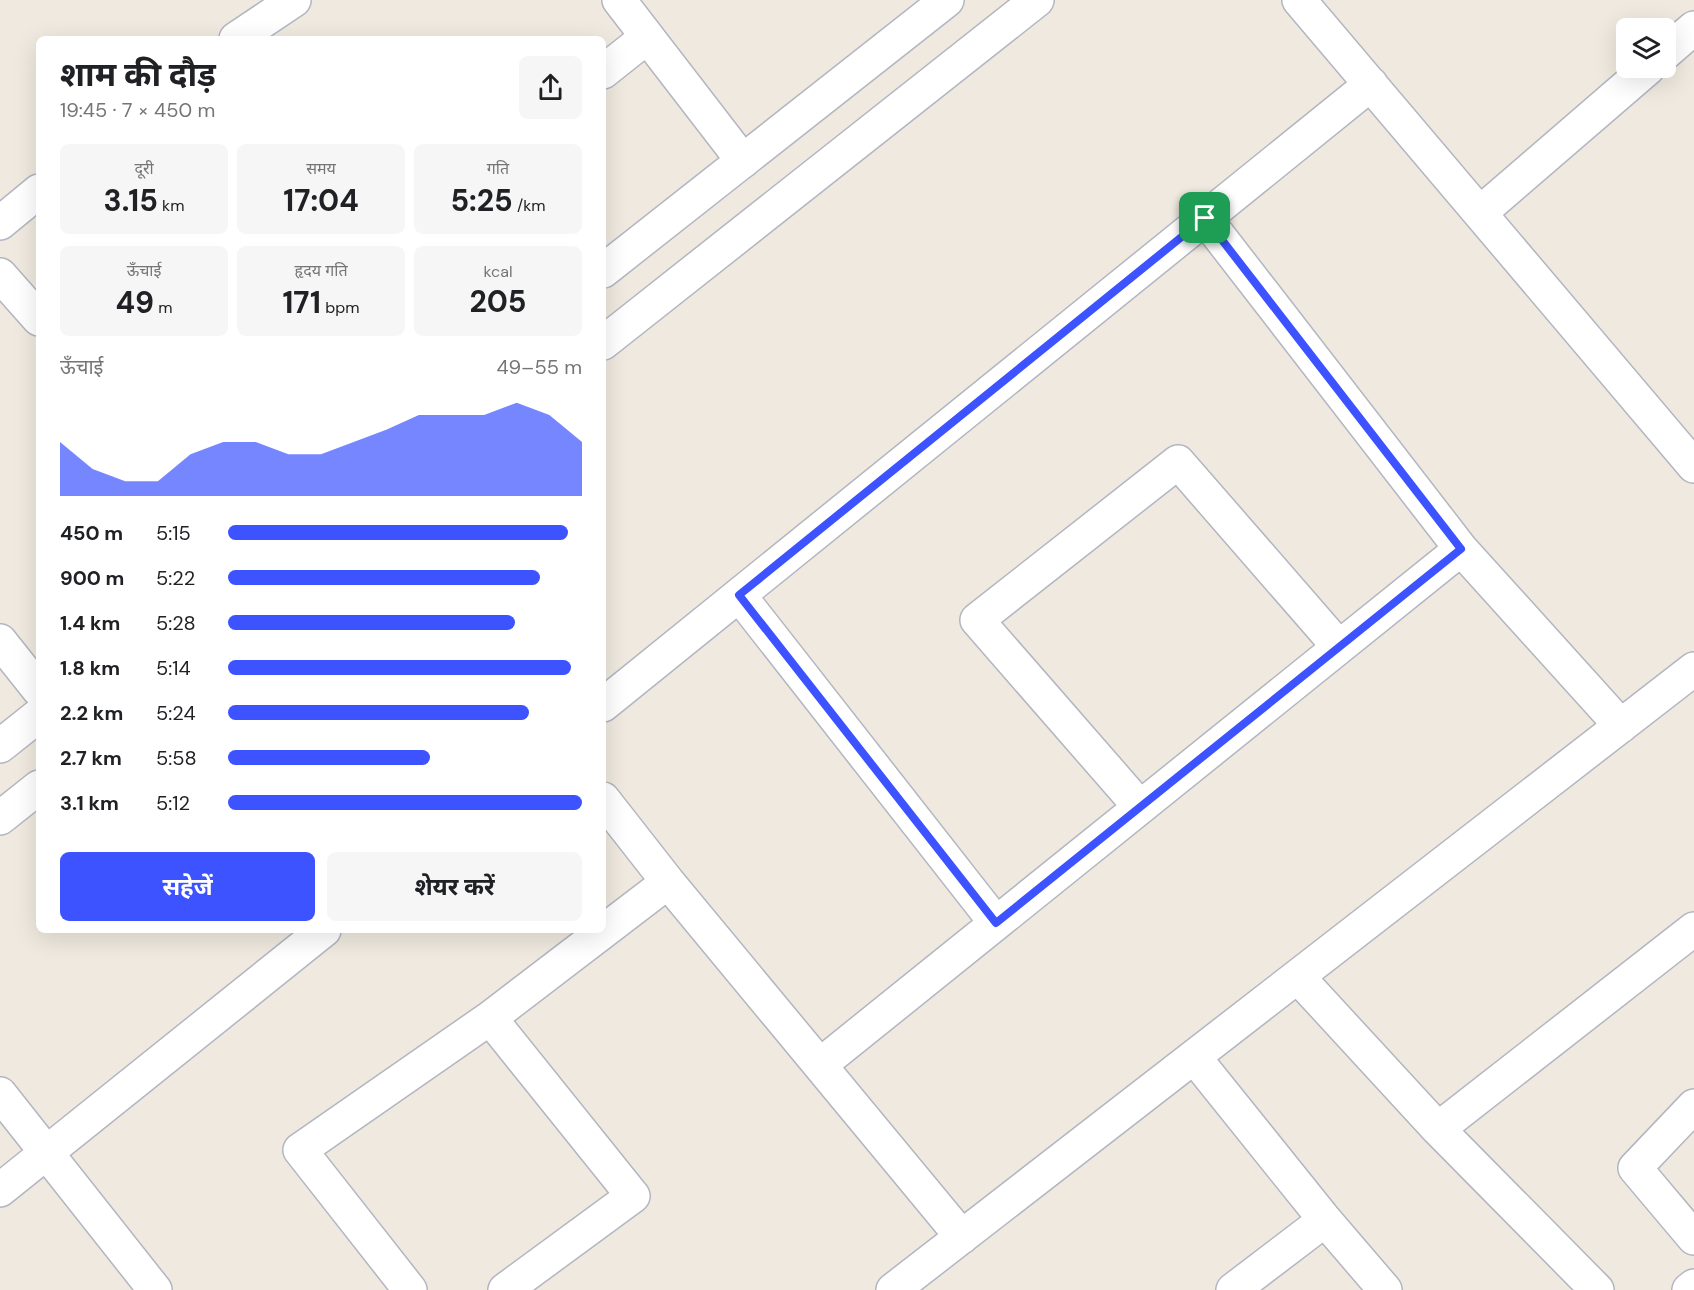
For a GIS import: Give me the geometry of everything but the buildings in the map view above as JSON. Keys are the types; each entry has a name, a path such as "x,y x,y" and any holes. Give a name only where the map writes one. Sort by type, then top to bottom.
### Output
{"street":[{"path":"240,36 294,0"},
{"path":"620,0 743,161"},
{"path":"606,269 947,0"},
{"path":"606,341 1037,0"},
{"path":"1299,0 1694,466"},
{"path":"1676,44 1694,28"},
{"path":"606,70 647,37"},
{"path":"1480,213 1636,78"},
{"path":"606,703 1371,84"},
{"path":"0,224 36,194"},
{"path":"1205,218 1461,549 1621,726"},
{"path":"0,275 36,316"},
{"path":"1140,807 977,620 1178,462 1339,647"},
{"path":"820,1065 1461,549"},
{"path":"739,595 996,923"},
{"path":"0,641 36,686"},
{"path":"893,1290 1694,669"},
{"path":"0,746 36,717"},
{"path":"0,818 36,789"},
{"path":"606,803 668,882 962,1237"},
{"path":"606,929 668,882"},
{"path":"1438,1129 1694,929"},
{"path":"0,1190 320,933"},
{"path":"410,1290 300,1150 490,1018 601,933"},
{"path":"1298,976 1438,1129 1597,1290"},
{"path":"490,1018 633,1196 505,1290"},
{"path":"1194,1057 1325,1220 1385,1290"},
{"path":"0,1094 155,1290"},
{"path":"1694,1106 1635,1168 1694,1238"},
{"path":"1233,1290 1325,1220"},
{"path":"1689,1290 1694,1286"}],"route":[{"path":"1205,218 1461,549 996,923 739,595 1205,218"}]}
